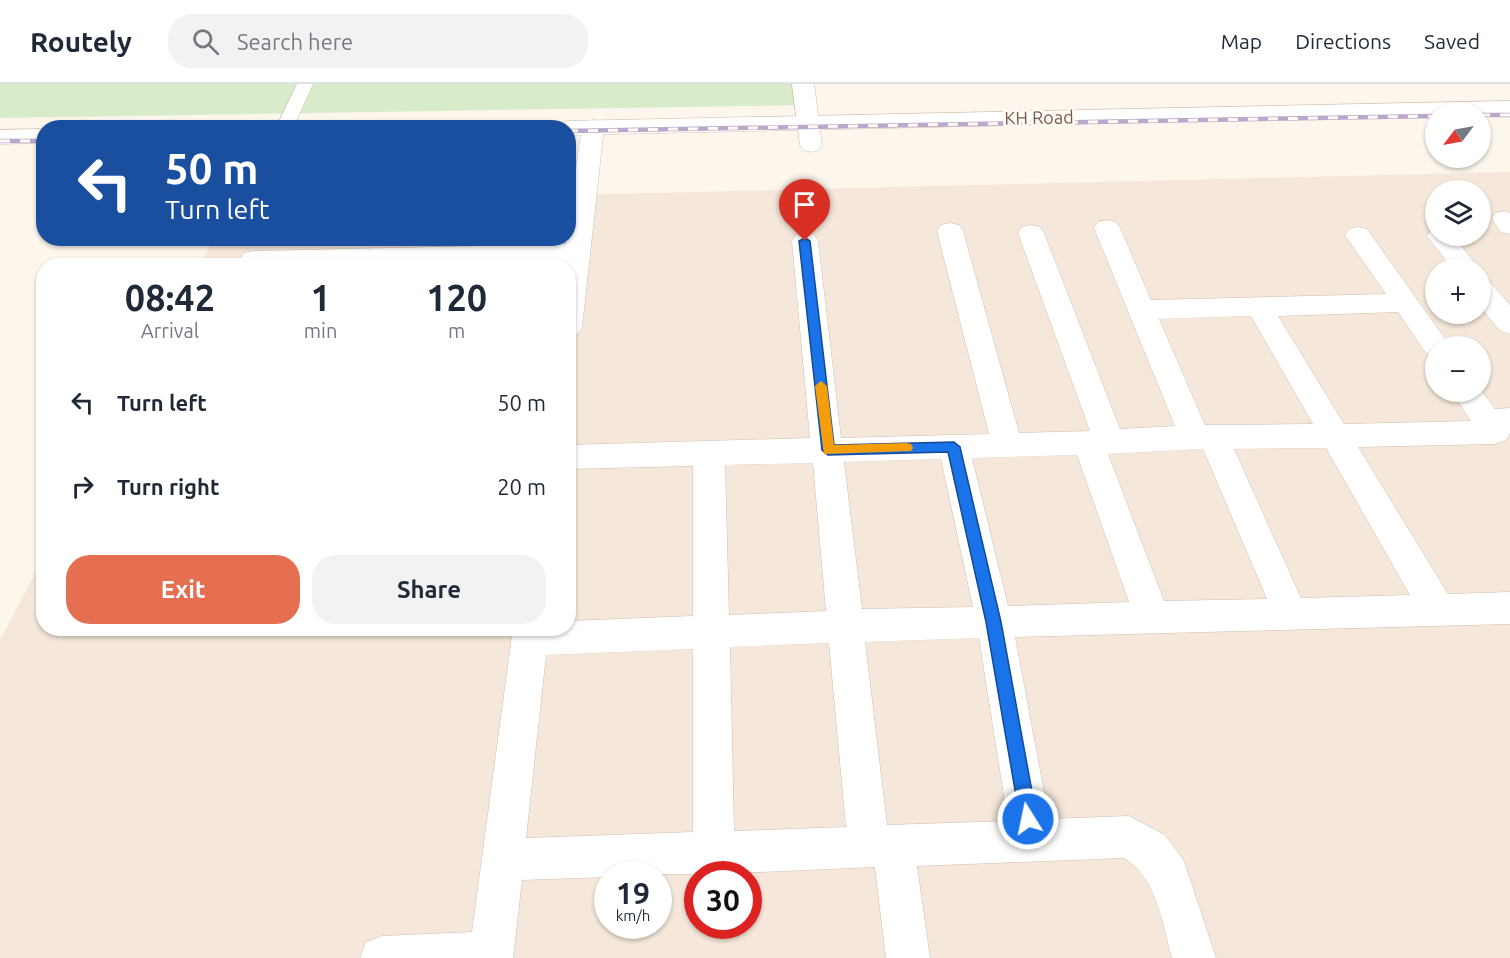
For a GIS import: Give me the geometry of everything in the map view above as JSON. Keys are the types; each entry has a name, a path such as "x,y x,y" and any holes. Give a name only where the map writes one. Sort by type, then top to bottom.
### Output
{"street":[{"path":"803,84 810,134"},
{"name":"KH Road","path":"580,138 810,134 1510,108"},
{"name":"KH Road","path":"788,145 810,134 835,144"},
{"path":"0,137 36,136"},
{"path":"576,267 580,138 753,146"},
{"path":"0,158 36,157"},
{"path":"1107,228 1143,310 1291,614"},
{"path":"950,231 1007,445"},
{"path":"1031,233 1099,443 1152,618"},
{"path":"1358,235 1429,336"},
{"path":"805,241 845,626 881,847 908,958"},
{"path":"1449,246 1458,258"},
{"path":"299,258 578,252"},
{"path":"1491,301 1510,324"},
{"path":"1143,310 1406,303"},
{"path":"1259,307 1438,610"},
{"path":"1476,402 1501,431"},
{"path":"576,457 1099,443 1204,437 1501,431"},
{"path":"954,447 994,622 1032,841"},
{"path":"709,453 714,853"},
{"path":"576,634 712,633 845,626 1510,608"},
{"path":"382,958 491,956 530,636"},
{"path":"503,860 1129,837 1150,850 1169,876 1194,958"}],"lane":[{"path":"288,120 305,84"}],"shaded area":[{"path":"1510,172 1510,958 0,958 0,640 36,571 36,636 576,636 576,258 204,258 210,246 576,246 576,195"}],"green space":[{"path":"0,84 809,84 812,105 0,118"}],"railway":[{"path":"1491,115 1510,115"},
{"path":"576,131 1425,116"},
{"path":"0,141 36,141"}],"slow traffic":[{"path":"821,386 828,450 906,448"}],"route":[{"path":"805,241 828,450 954,447 994,622 1028,819"}]}
